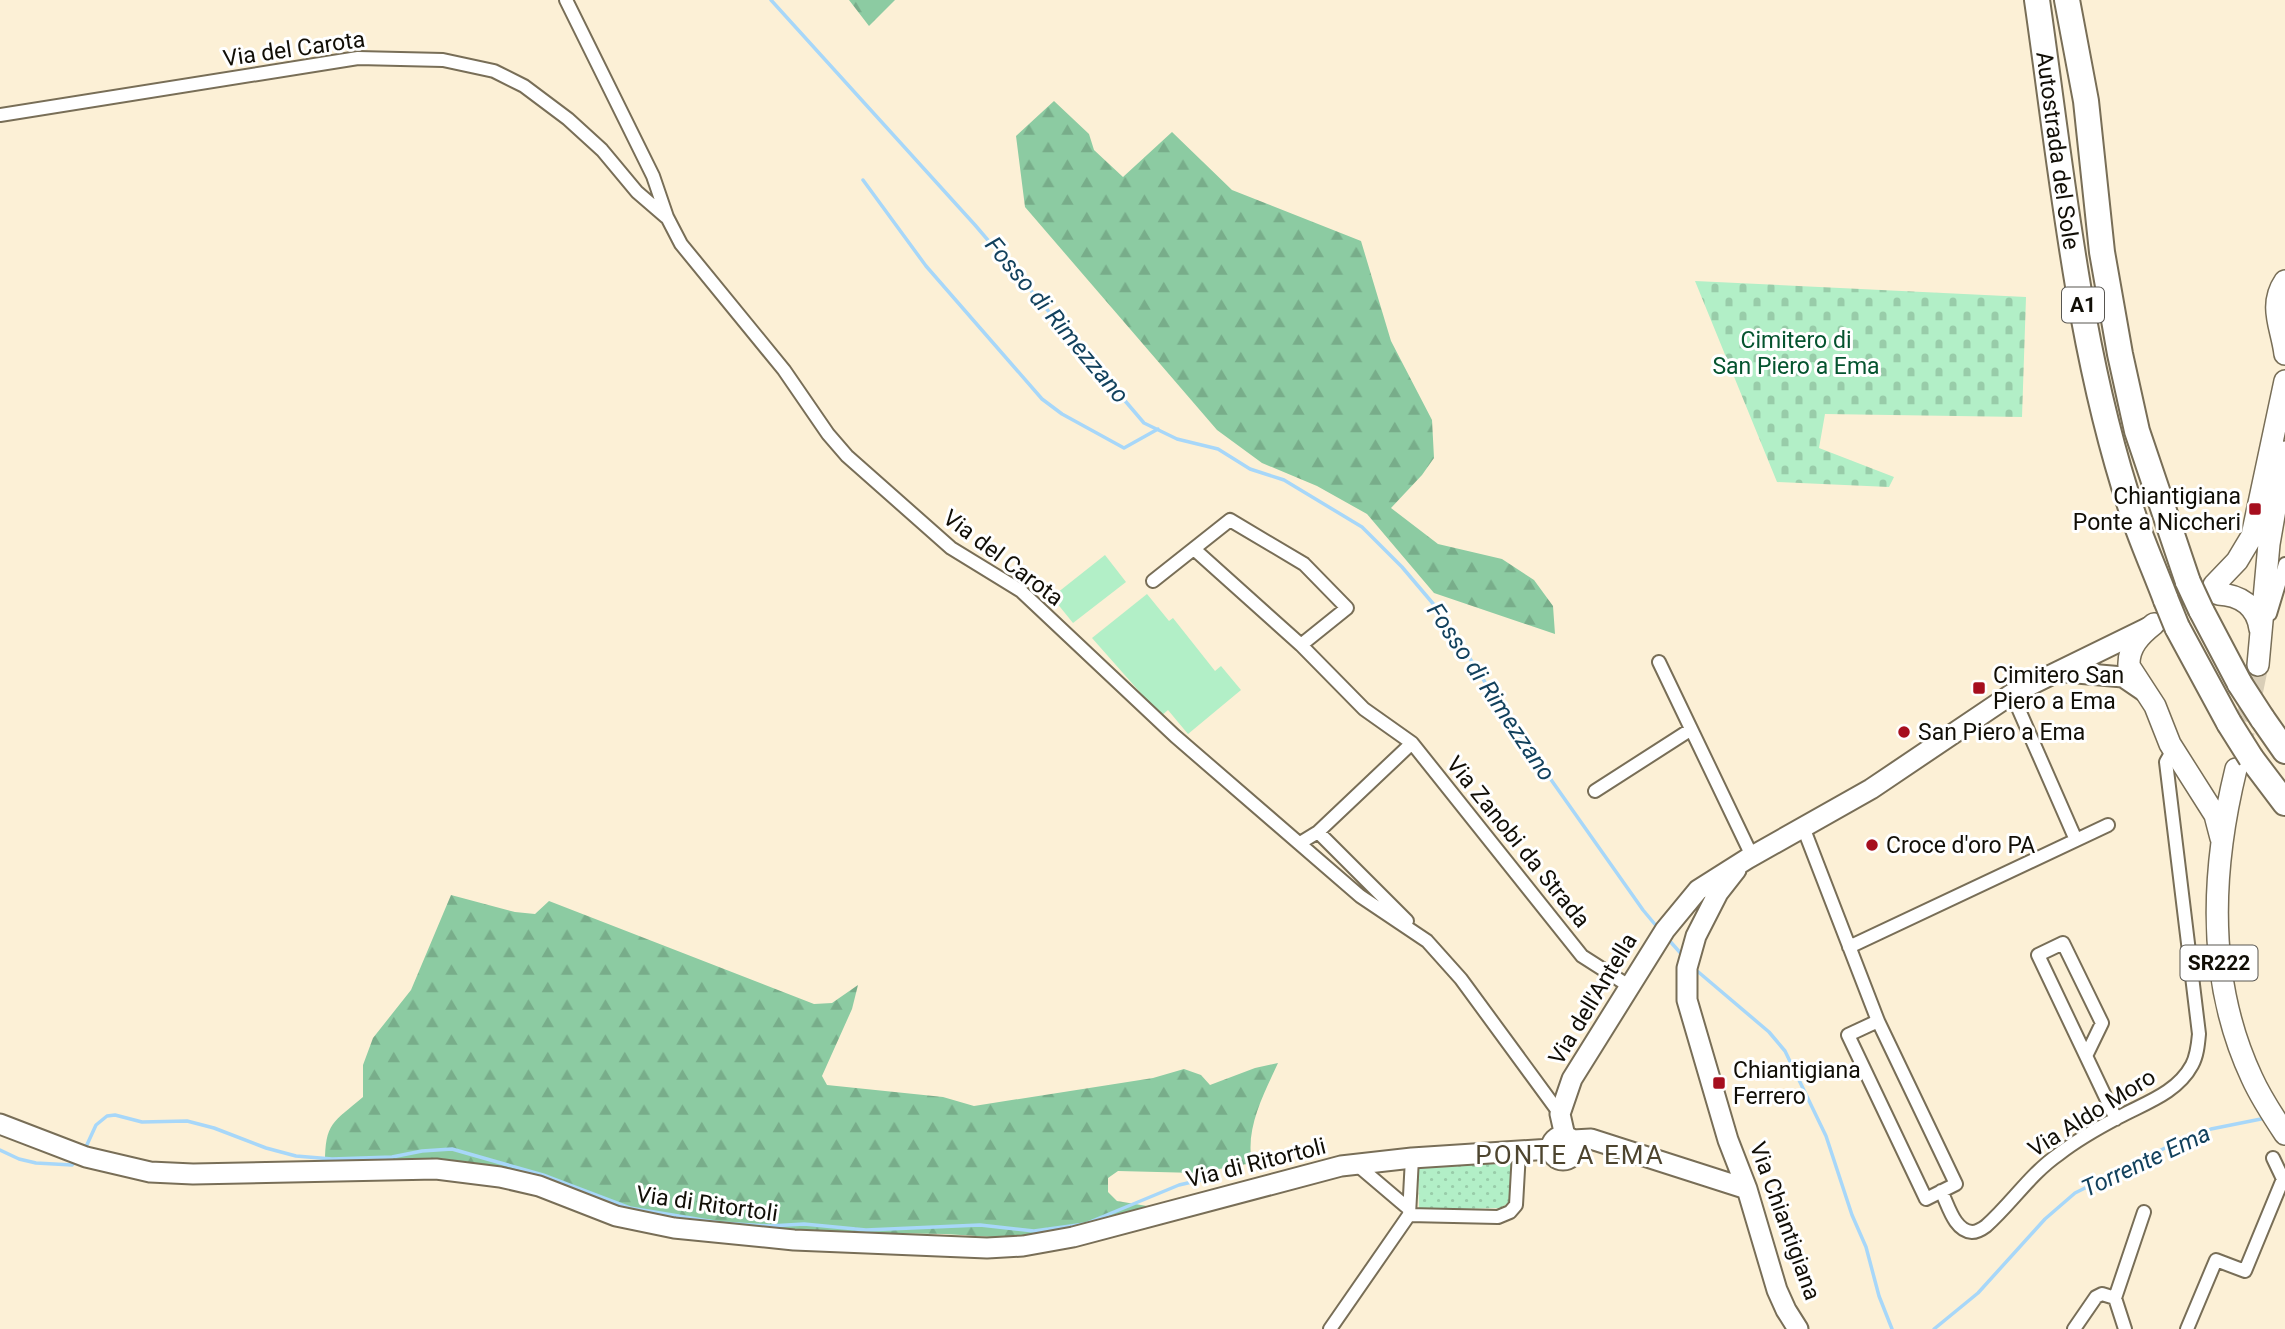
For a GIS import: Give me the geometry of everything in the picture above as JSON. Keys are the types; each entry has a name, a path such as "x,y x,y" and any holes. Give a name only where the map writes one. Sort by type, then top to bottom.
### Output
{"highway":[{"name":"Autostrada del Sole","path":"2037,0 2074,258 2093,360 2137,526 2166,600 2165,626 2229,723 2241,764 2285,803"},
{"name":"Autostrada del Sole","path":"2067,0 2086,101 2102,252 2137,431 2188,582 2211,597 2240,684 2285,751"}],"main road":[{"path":"2285,281 2279,290 2276,304 2285,355"},
{"path":"2211,597 2252,536 2285,381"},
{"path":"2258,664 2269,544 2285,452"},
{"path":"2211,597 2234,596 2249,605 2258,617 2261,638"},
{"name":"SR222","path":"2165,626 2137,640 2129,659 2132,672 2155,706 2164,733 2178,759 2216,815 2221,843"},
{"path":"2178,759 2200,778 2214,781 2227,776 2241,764"},
{"name":"SR222","path":"2241,764 2221,843 2216,924 2219,961 2232,1024 2252,1079 2285,1133"}],"street":[{"name":"Via del Carota","path":"566,0 653,176 667,217 681,244 784,370 828,434 847,456 951,548 1021,591 1175,736 1360,896 1427,941"},
{"name":"Via del Carota","path":"0,115 358,58 443,60 494,71 524,86 603,150 637,192 667,217"},
{"path":"1153,581 1230,520 1304,564 1347,608 1301,645"},
{"name":"Via Zanobi da Strada","path":"1194,549 1301,645 1364,709 1412,743 1581,956 1629,986"},
{"path":"2261,638 2285,564"},
{"name":"Via Chiantigiana","path":"1662,933 1698,890 1871,789 2012,694 2165,626"},
{"path":"1659,662 1750,858"},
{"name":"Via Chiantigiana","path":"2057,673 2078,671 2123,677 2146,692"},
{"path":"2012,694 2076,840"},
{"path":"1595,791 1690,730"},
{"path":"1300,843 1318,832 1412,743"},
{"name":"Via Aldo Moro","path":"1941,1191 1959,1226 1966,1231 1977,1232 2059,1153 2166,1093 2180,1081 2195,1058 2199,1034 2167,767 2169,757 2178,759"},
{"path":"1849,947 2108,825"},
{"path":"1803,827 1878,1021 1956,1184 1926,1199 1848,1035 1878,1021"},
{"name":"Via del Carota","path":"1318,832 1427,941 1461,979 1560,1114"},
{"name":"Via Chiantigiana","path":"1750,858 1730,877 1705,917 1688,962 1685,985 1690,1016 1777,1290 1798,1329"},
{"name":"Via dell'Antella","path":"1560,1114 1572,1079 1662,933"},
{"path":"2086,1056 2102,1024 2063,943 2038,955 2086,1056 2116,1119"},
{"path":"1560,1114 1563,1142"},
{"name":"Via di Ritortoli","path":"0,1125 79,1155 150,1172 183,1174 436,1169 500,1177 539,1186 616,1216 674,1228 794,1240 987,1248 1023,1246 1073,1237 1341,1166 1412,1158 1519,1153 1563,1142 1591,1139 1747,1189"},
{"path":"1356,1164 1409,1212 1498,1217 1510,1212 1516,1205 1519,1153"},
{"path":"1330,1329 1409,1212 1412,1158"},
{"path":"2187,1329 2216,1260 2245,1271 2283,1179 2273,1158"},
{"path":"2125,1329 2115,1297 2144,1212"},
{"path":"2074,1329 2096,1297 2115,1297"}],"green space":[{"path":"849,0 895,0 869,26"},
{"path":"1054,101 1089,134 1094,150 1123,177 1172,132 1232,190 1361,241 1391,341 1432,420 1434,458 1391,508 1438,544 1502,559 1534,580 1553,606 1555,634 1434,593 1367,514 1317,486 1262,463 1217,430 1025,207 1016,136"},
{"name":"Cimitero di San Piero a Ema","path":"1695,281 2026,297 2022,417 1825,414 1819,448 1894,477 1889,487 1777,482"},
{"path":"1105,555 1126,582 1073,623 1052,597"},
{"path":"1147,594 1169,621 1173,618 1215,671 1221,666 1241,690 1188,734 1168,710 1161,716 1092,638"},
{"path":"451,895 515,912 535,914 549,901 814,1004 832,1003 858,985 852,1009 822,1076 827,1085 943,1097 974,1106 1153,1078 1184,1069 1201,1075 1210,1085 1255,1068 1278,1063 1253,1124 1252,1163 1197,1173 1118,1171 1108,1178 1108,1192 1117,1201 1153,1207 1072,1231 1009,1238 709,1226 599,1203 552,1185 468,1162 437,1158 325,1164 329,1131 338,1119 363,1097 363,1065 373,1038 411,990"},
{"path":"1515,1160 1512,1201 1500,1208 1419,1210 1418,1164"}],"waterway":[{"name":"Fosso di Rimezzano","path":"771,0 975,225 1144,423 1177,439 1218,449 1250,469 1284,480 1362,527 1402,567 1441,613 1511,723 1658,928"},
{"path":"863,180 926,266 1042,399 1062,414 1124,448 1158,429"},
{"name":"Fosso di Rimezzano","path":"1668,939 1684,957"},
{"name":"Fosso di Rimezzano","path":"1696,970 1769,1032 1785,1051 1826,1136 1892,1329"},
{"path":"85,1149 96,1125 107,1116 115,1115 142,1122 187,1121 296,1156 332,1159 392,1157 452,1149 543,1175 630,1208 721,1223 770,1226 804,1224 866,1230 980,1225 1034,1231 1085,1224 1179,1185 1205,1179"},
{"name":"Torrente Ema","path":"1934,1329 1978,1293 2045,1219 2075,1193 2169,1146 2211,1129 2266,1118"},
{"path":"0,1150 36,1163 72,1165 77,1160"}],"tunnel":[{"path":"2240,752 2258,665"}],"place":[{"name":"Chiantigiana Ponte a Niccheri","path":"2255,509"},
{"name":"Cimitero San Piero a Ema","path":"1979,688"},
{"name":"San Piero a Ema","path":"1904,732"},
{"name":"Croce d'oro PA","path":"1872,845"},
{"name":"Chiantigiana Ferrero","path":"1719,1083"}],"district":[{"name":"PONTE A EMA","path":"1570,1155"}]}
